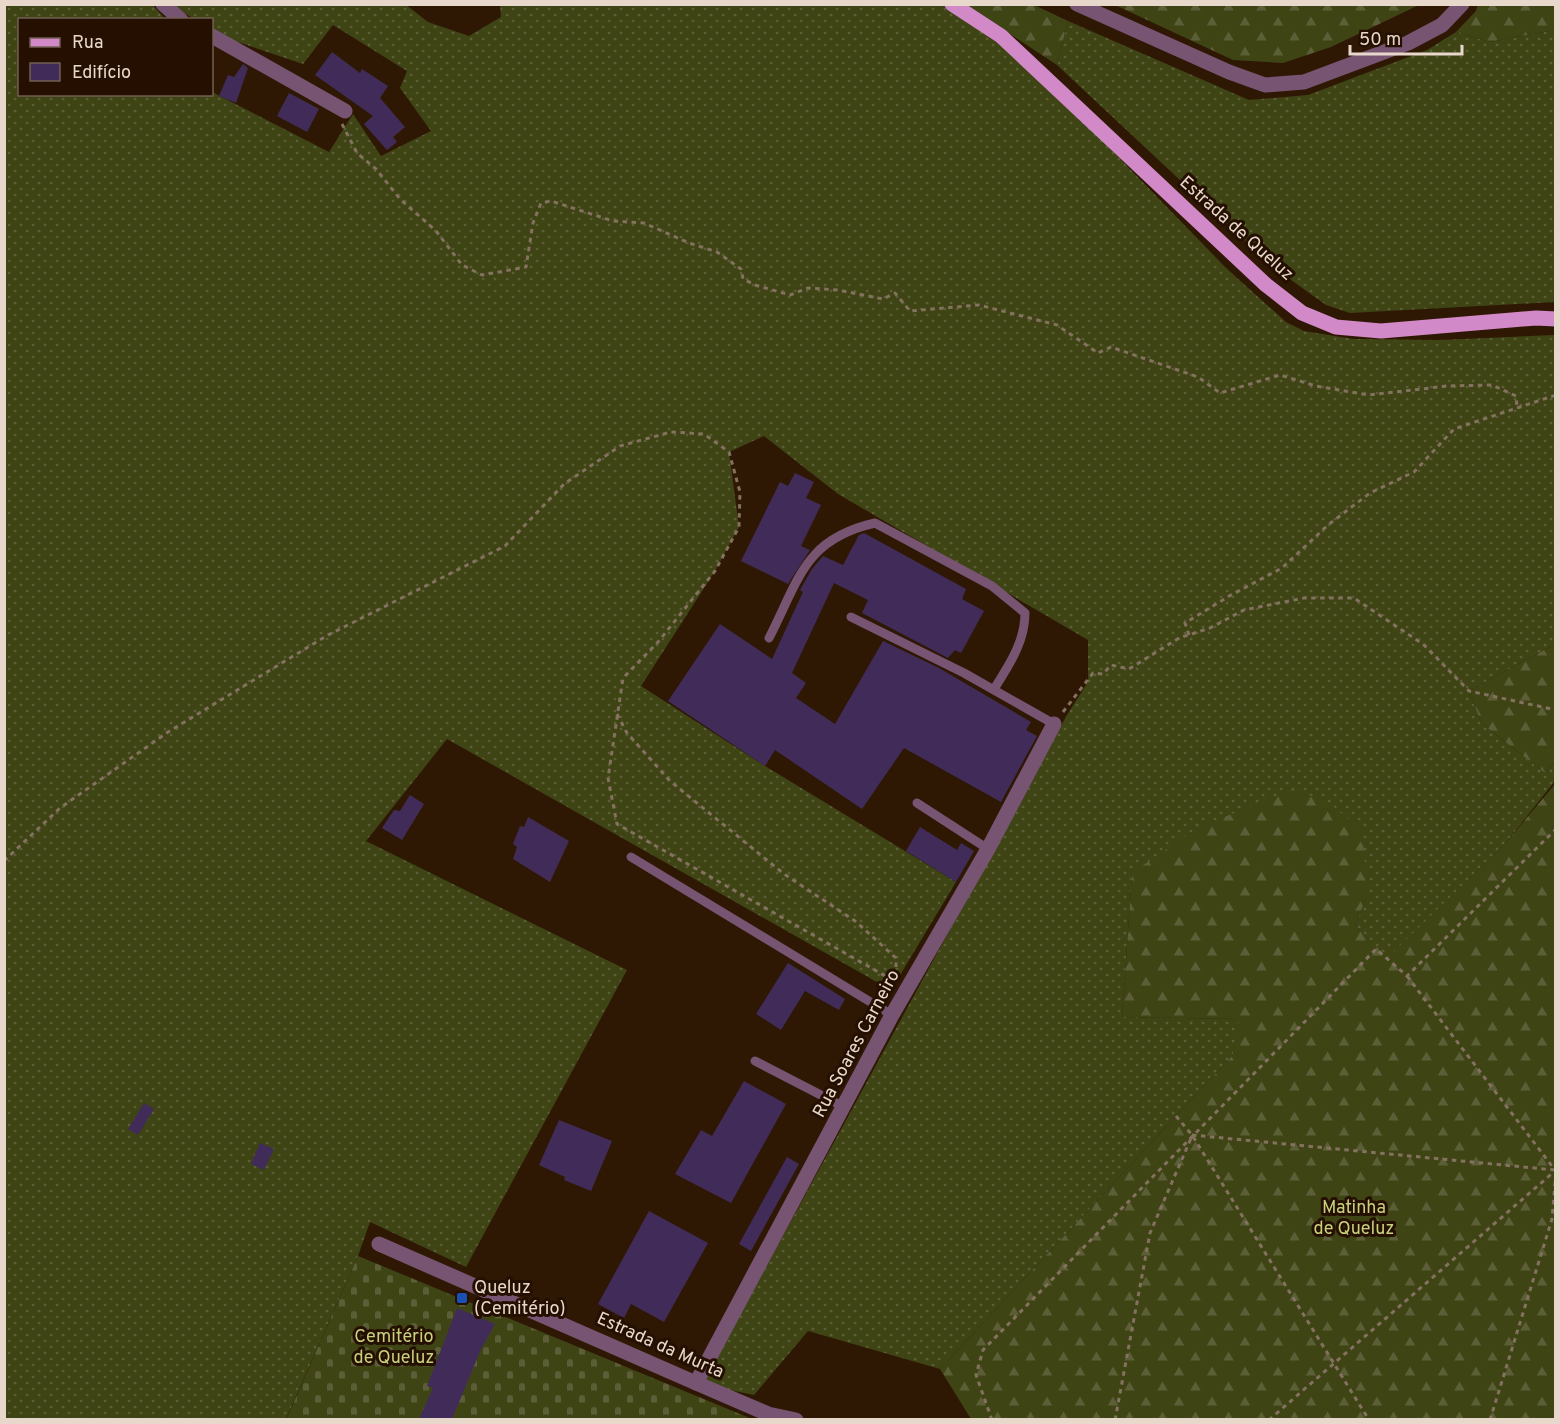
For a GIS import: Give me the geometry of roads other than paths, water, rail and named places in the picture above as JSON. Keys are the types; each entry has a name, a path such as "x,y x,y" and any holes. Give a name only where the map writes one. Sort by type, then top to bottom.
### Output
{"main road":[{"name":"Estrada de Queluz","path":"952,4 1001,36 1265,284 1302,313 1336,327 1381,331 1536,318 1556,319"}],"street":[{"path":"163,4 179,18"},
{"path":"1077,4 1207,63 1265,85 1304,82 1408,43 1442,25 1462,4"},
{"path":"213,37 340,107"},
{"name":"Rua Soares Carneiro","path":"696,1383 892,1015 988,849 1054,724"},
{"name":"Estrada da Murta","path":"379,1244 768,1414 796,1419"}],"lane":[{"path":"769,638 809,559 825,543 848,529 875,523 992,586 1025,613 1025,629 1014,657 994,689"},
{"path":"851,617 994,689 1054,724"},
{"path":"917,803 988,849"},
{"path":"631,857 892,1015"},
{"path":"755,1062 844,1107"}],"place":[{"name":"Queluz (Cemitério)","path":"462,1298"}],"park label":[{"name":"Matinha de Queluz","path":"1354,1218"},
{"name":"Cemitério de Queluz","path":"394,1347"}]}
